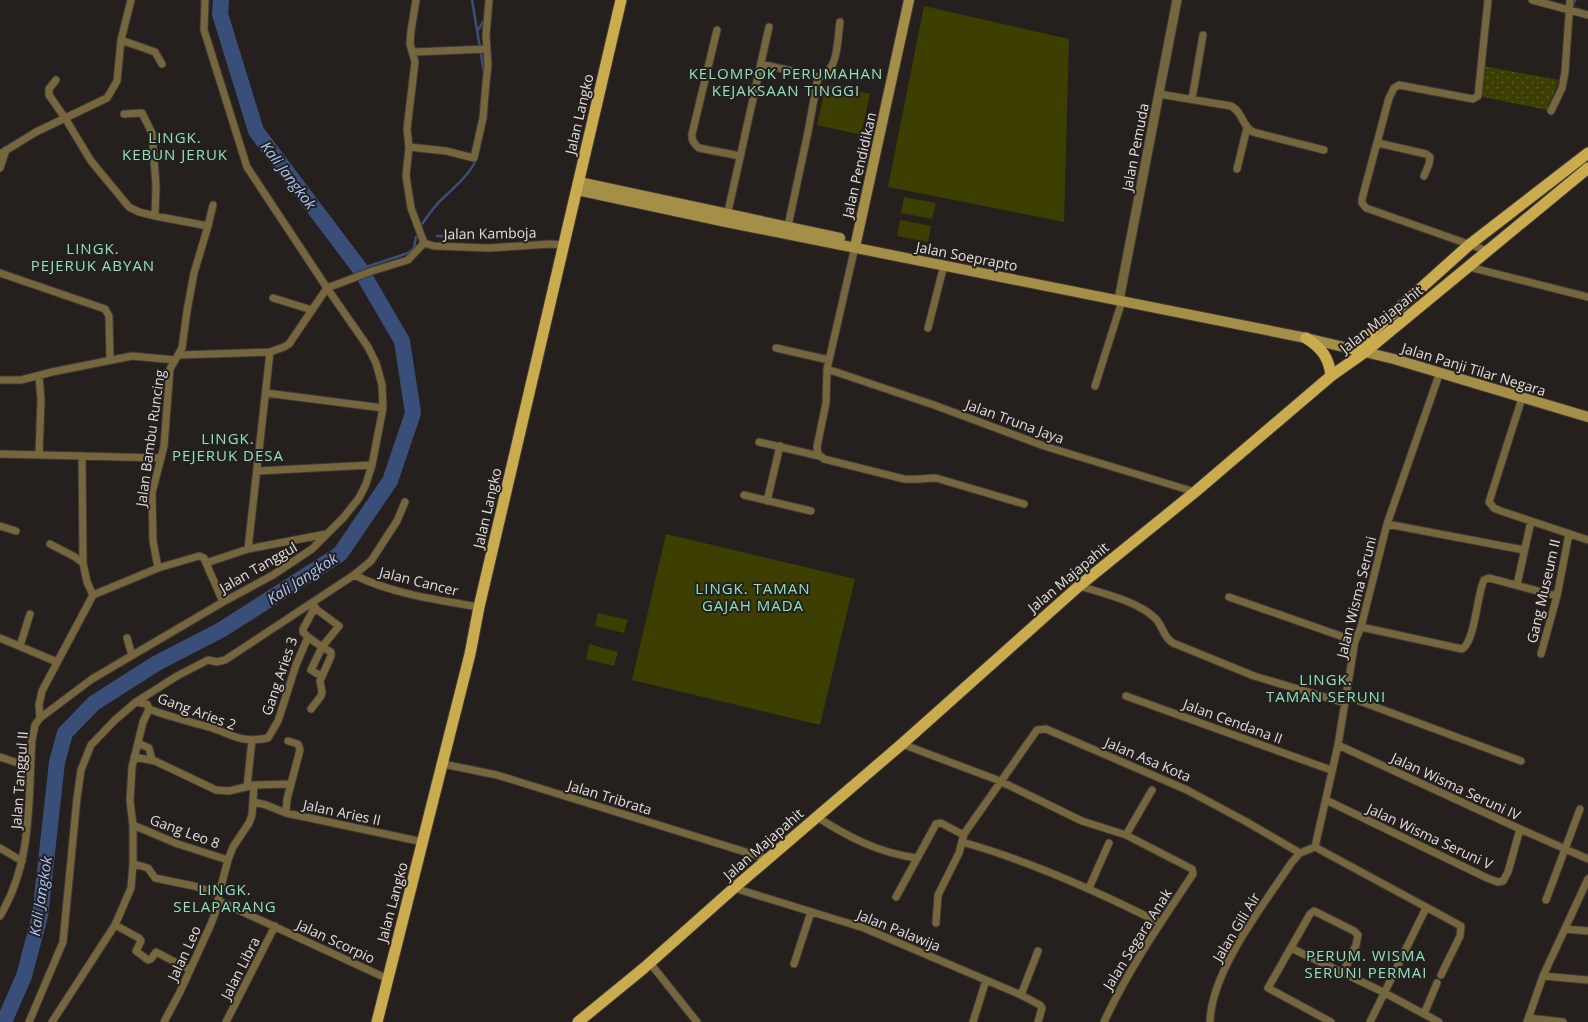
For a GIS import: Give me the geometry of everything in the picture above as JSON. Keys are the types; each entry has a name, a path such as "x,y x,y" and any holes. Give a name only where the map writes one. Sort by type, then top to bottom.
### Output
{"main road":[{"name":"Jalan Langko","path":"377,1022 470,654 479,607 621,0"},
{"name":"Jalan Pendidikan","path":"855,244 910,0"},
{"name":"Jalan Majapahit","path":"1353,349 1469,245 1588,153"},
{"name":"Jalan Majapahit","path":"579,1022 650,963 734,888 902,744 1079,586 1195,492 1331,376 1365,352 1469,268 1588,168"},
{"name":"Jalan Soeprapto","path":"578,186 855,244 944,265 1353,349"},
{"name":"Jalan Soeprapto","path":"727,217 788,226 855,244"},
{"path":"1306,338 1316,344 1324,353 1329,364 1331,376"},
{"name":"Jalan Panji Tilar Negara","path":"1353,349 1440,372 1588,417"}],"street":[{"path":"0,168 3,152 36,132 98,104 107,98 117,81 120,40 131,0"},
{"name":"Jalan Tanggul","path":"40,718 92,679 296,561 312,549 344,517 359,498 372,465 383,408 382,385 376,363 368,347 247,167 204,30 205,0"},
{"name":"Jalan Kamboja","path":"416,0 410,39 415,62 407,129 409,147 407,188 411,208 424,243 434,246 489,248 550,244 565,245"},
{"path":"409,147 475,155 483,118 488,65 482,49 486,35 489,0"},
{"name":"Jalan Pemuda","path":"1120,300 1178,0"},
{"path":"1488,0 1478,96 1473,99 1399,85 1394,88 1388,98 1378,143 1362,199 1363,206 1488,252"},
{"path":"1532,0 1588,15"},
{"path":"1551,111 1562,88 1565,72 1570,0"},
{"path":"761,64 818,77 826,74 831,70 834,61 840,22"},
{"path":"727,217 769,27"},
{"path":"717,30 692,137 694,144 699,148 740,156"},
{"path":"1192,99 1203,35"},
{"path":"120,40 154,52 162,64"},
{"path":"414,52 482,49"},
{"path":"788,226 818,77"},
{"path":"56,80 48,92 91,162 129,207 155,216 208,226"},
{"path":"1159,94 1233,106 1247,128 1253,132 1324,150"},
{"path":"124,114 142,113 151,130 156,186 155,216"},
{"path":"1237,169 1247,128"},
{"path":"1378,143 1426,154 1430,157 1430,160 1424,176"},
{"name":"Jalan Bambu Runcing","path":"158,568 153,541 152,493 164,446 170,369 177,357 184,337 186,311 194,273 213,205"},
{"path":"0,380 21,380 110,359 132,356 177,357 270,352 289,344 327,288 408,260 424,243"},
{"path":"819,456 817,447 826,403 827,369 855,244"},
{"path":"928,328 944,265"},
{"path":"1469,268 1588,297"},
{"path":"0,273 105,309 109,316 110,359"},
{"path":"273,298 312,310"},
{"path":"1095,386 1120,300"},
{"path":"776,348 829,360"},
{"path":"248,549 270,352"},
{"name":"Jalan Truna Jaya","path":"827,369 934,405 1044,446 1195,492"},
{"name":"Jalan Wisma Seruni","path":"1315,846 1338,745 1356,642 1387,524 1440,372"},
{"path":"39,376 41,400 39,455"},
{"path":"266,393 383,408"},
{"path":"1522,398 1489,502 1494,508 1588,540"},
{"path":"759,442 904,479 936,478 1024,504"},
{"path":"767,501 780,446"},
{"path":"0,454 161,458"},
{"path":"82,456 83,563 87,582 93,595 158,568 199,556 204,558 223,602"},
{"path":"257,471 372,465"},
{"path":"744,495 811,511"},
{"path":"29,1022 63,942 77,798 84,762 91,745 115,720 143,704 177,676 206,661 217,662 225,660 312,606 354,575 371,561 406,502"},
{"path":"1517,585 1530,521"},
{"path":"1387,524 1524,550"},
{"path":"0,526 16,531"},
{"path":"206,563 248,549 326,534"},
{"name":"Gang Museum II","path":"1541,654 1557,596 1569,534"},
{"path":"50,544 83,563"},
{"name":"Jalan Cancer","path":"354,575 424,597 479,607"},
{"path":"1361,626 1462,649 1467,645 1484,580 1489,578 1557,596"},
{"path":"1079,586 1120,598 1151,615 1168,640 1173,643 1254,676 1345,700 1521,761"},
{"name":"Jalan Tanggul II","path":"0,916 11,896 22,862 28,829 32,740 35,725 40,718 38,712 42,691 93,595"},
{"path":"1229,597 1356,642"},
{"path":"312,606 338,624 339,627 322,647 312,667 313,671 321,676"},
{"name":"Gang Aries 3","path":"252,740 271,736 278,721 296,665 308,637 303,632 303,629 312,606"},
{"path":"20,646 30,614"},
{"path":"308,637 332,654 321,676 322,692 311,709"},
{"path":"0,638 57,662"},
{"path":"127,638 132,655"},
{"name":"Jalan Cendana II","path":"1126,696 1331,770"},
{"path":"52,1022 115,925 131,888 133,826 130,801 134,757 138,744 143,704"},
{"name":"Gang Aries 2","path":"143,704 167,716 214,729 232,737 252,740"},
{"name":"Jalan Asa Kota","path":"936,923 938,895 956,859 962,836 1037,730 1046,729 1188,790 1300,853"},
{"name":"Jalan Leo","path":"164,1022 211,924 228,860 249,822 254,802 251,786 252,740"},
{"name":"Jalan Aries II","path":"288,741 298,744 300,750 287,799 286,813 423,842"},
{"path":"138,744 149,748 152,760"},
{"path":"902,744 1000,781 1082,821 1126,835 1152,790"},
{"name":"Jalan Wisma Seruni IV","path":"1338,745 1588,859"},
{"path":"0,757 30,767"},
{"path":"134,757 152,760 216,790 228,791 251,786 291,784"},
{"name":"Jalan Tribrata","path":"443,764 497,775 768,859"},
{"name":"Jalan Wisma Seruni V","path":"1326,800 1498,882 1503,880 1508,872 1520,829"},
{"path":"254,802 286,813"},
{"path":"1546,900 1580,808"},
{"path":"817,817 848,837 864,844 897,855 916,858"},
{"path":"896,897 916,858 938,823 962,836 1022,862 1090,888 1160,923"},
{"name":"Gang Leo 8","path":"133,826 178,844 228,860"},
{"name":"Jalan Segara Anak","path":"1104,1022 1127,976 1193,874 1193,870 1190,867 1126,835"},
{"path":"1090,888 1109,843"},
{"path":"1300,853 1315,846 1458,924 1461,928 1460,936 1441,975"},
{"path":"0,848 22,862"},
{"name":"Jalan Gili Air","path":"1210,1022 1219,983 1236,947 1292,862 1300,853"},
{"name":"Jalan Scorpio","path":"134,864 148,868 155,878 194,886 219,897 388,979"},
{"path":"1563,1022 1528,1020 1543,976 1565,929 1585,893 1588,880"},
{"name":"Jalan Palawija","path":"734,888 864,928 1021,995 1040,1005 1041,1014 1038,1022"},
{"path":"1370,1022 1426,908"},
{"path":"1331,1022 1268,988 1312,911 1316,911 1354,930 1358,935 1356,946 1343,973"},
{"path":"794,964 811,912"},
{"path":"115,925 139,938 136,951 148,960 156,952 190,970"},
{"name":"Jalan Libra","path":"226,1022 276,926"},
{"path":"1565,929 1588,931"},
{"path":"1291,948 1385,993 1439,1022"},
{"path":"1021,995 1038,951"},
{"path":"650,963 697,1022"},
{"path":"1543,976 1588,980"},
{"path":"973,1022 986,980"},
{"path":"1424,1014 1437,983"}],"shaded area":[{"path":"924,6 1069,39 1064,222 888,187"},
{"path":"1483,66 1559,80 1547,110 1479,96"},
{"path":"826,84 870,94 861,135 817,125"},
{"path":"904,197 936,203 932,219 901,213"},
{"path":"900,220 931,226 928,242 897,236"},
{"path":"666,534 855,579 820,725 632,680"},
{"path":"598,613 628,620 624,633 595,626"},
{"path":"589,644 618,652 614,666 586,659"}],"waterway":[{"name":"Kali Jangkok","path":"4,1022 24,976 40,916 57,762 65,733 94,703 157,663 221,630 340,554 390,481 413,413 402,341 360,269 256,131 220,14 221,0"},
{"path":"472,0 484,72"},
{"path":"1572,8 1575,0"},
{"path":"478,30 485,19"},
{"path":"422,224 437,204 467,174 476,161 477,155"},
{"path":"437,236 471,237"},
{"path":"360,269 408,253 414,248 416,237"}],"district":[{"name":"KELOMPOK PERUMAHAN KEJAKSAAN TINGGI","path":"786,82"},
{"name":"LINGK. KEBUN JERUK","path":"175,146"},
{"name":"LINGK. PEJERUK ABYAN","path":"93,256"},
{"name":"LINGK. PEJERUK DESA","path":"228,446"},
{"name":"LINGK. TAMAN GAJAH MADA","path":"753,596"},
{"name":"LINGK. TAMAN SERUNI","path":"1326,688"},
{"name":"LINGK. SELAPARANG","path":"225,898"},
{"name":"PERUM. WISMA SERUNI PERMAI","path":"1366,964"}]}
